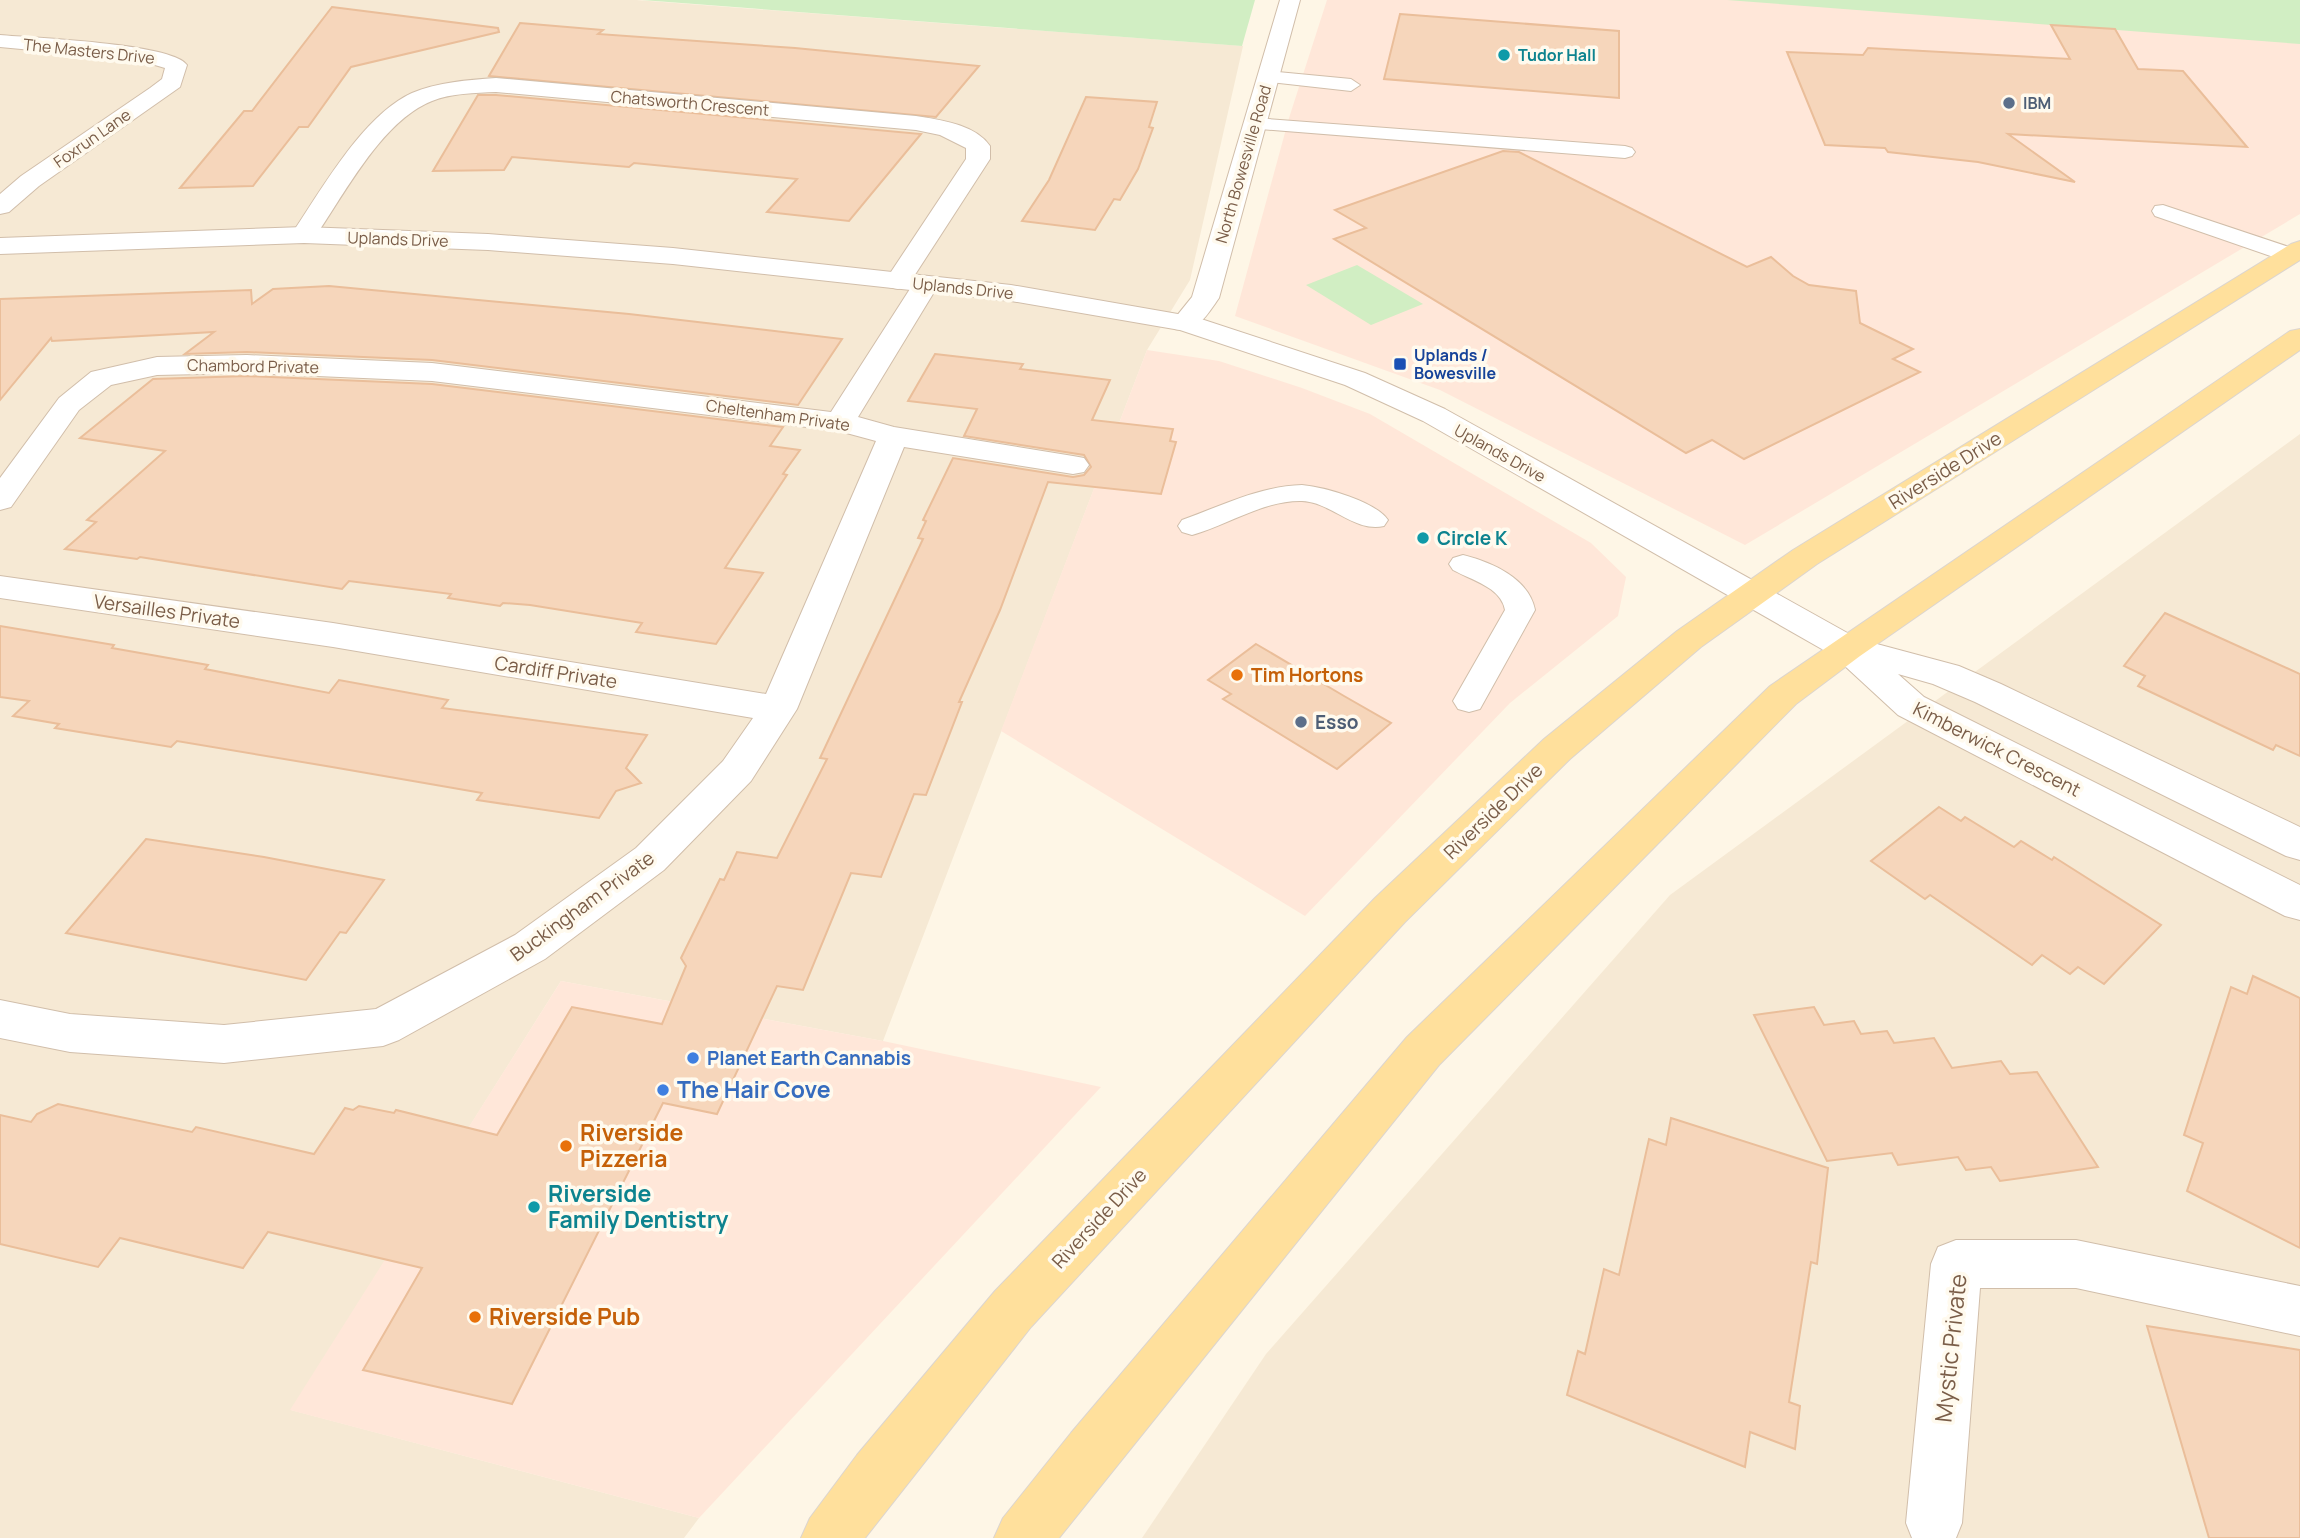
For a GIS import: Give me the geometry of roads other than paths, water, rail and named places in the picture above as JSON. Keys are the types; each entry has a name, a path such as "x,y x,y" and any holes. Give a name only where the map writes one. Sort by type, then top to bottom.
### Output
{"main road":[{"name":"Riverside Drive","path":"830,1538 877,1475 1013,1309 1390,910 1557,750 1689,639 1805,557 2295,252"},
{"path":"1023,1538 1090,1452 1423,1051 1783,695 1847,648 2300,337"}],"street":[{"name":"North Bowesville Road","path":"1185,323 1205,298 1290,0"},
{"name":"The Masters Drive","path":"0,41 138,54 160,58 176,65"},
{"name":"Foxrun Lane","path":"0,207 30,181 172,82 176,65"},
{"name":"Chatsworth Crescent","path":"304,235 381,128 413,101 454,89 496,85 916,124 951,129 966,136 978,146 978,159 912,283"},
{"name":"Uplands Drive","path":"0,246 304,235 488,243 673,256 1012,293 1185,323 1355,379 1434,415 1847,648"},
{"path":"840,422 912,283"},
{"name":"Chambord Private","path":"0,500 69,404 101,378 157,366 247,364 432,372 564,388"},
{"name":"Cheltenham Private","path":"564,388 840,422 893,436 1073,466"},
{"name":"Buckingham Private","path":"0,1019 70,1033 224,1044 383,1027 530,947 650,859 737,771 778,709 893,436"},
{"name":"Versailles Private","path":"0,587 333,635"},
{"name":"Cardiff Private","path":"333,635 778,709"},
{"name":"Kimberwick Crescent","path":"1847,648 1946,676 1988,693 2300,845"},
{"name":"Kimberwick Crescent","path":"1847,648 1910,706 2300,904"},
{"name":"Mystic Private","path":"1934,1523 1956,1264 2076,1264 2300,1311"}],"lane":[{"path":"1268,77 1352,85"},
{"path":"1255,124 1625,152"},
{"path":"2163,211 2295,252"},
{"path":"1192,526 1285,494 1302,493 1321,496 1374,520"},
{"path":"1463,564 1505,586 1515,593 1520,601 1520,610 1469,701"}],"place":[{"name":"Tudor Hall","path":"1504,55"},
{"name":"IBM","path":"2009,103"},
{"name":"Uplands / Bowesville","path":"1400,364"},
{"name":"Circle K","path":"1423,538"},
{"name":"Tim Hortons","path":"1237,675"},
{"name":"Esso","path":"1301,722"},
{"name":"Planet Earth Cannabis","path":"693,1058"},
{"name":"The Hair Cove","path":"663,1090"},
{"name":"Riverside Pizzeria","path":"566,1146"},
{"name":"Riverside Family Dentistry","path":"534,1207"},
{"name":"Riverside Pub","path":"475,1317"}]}
